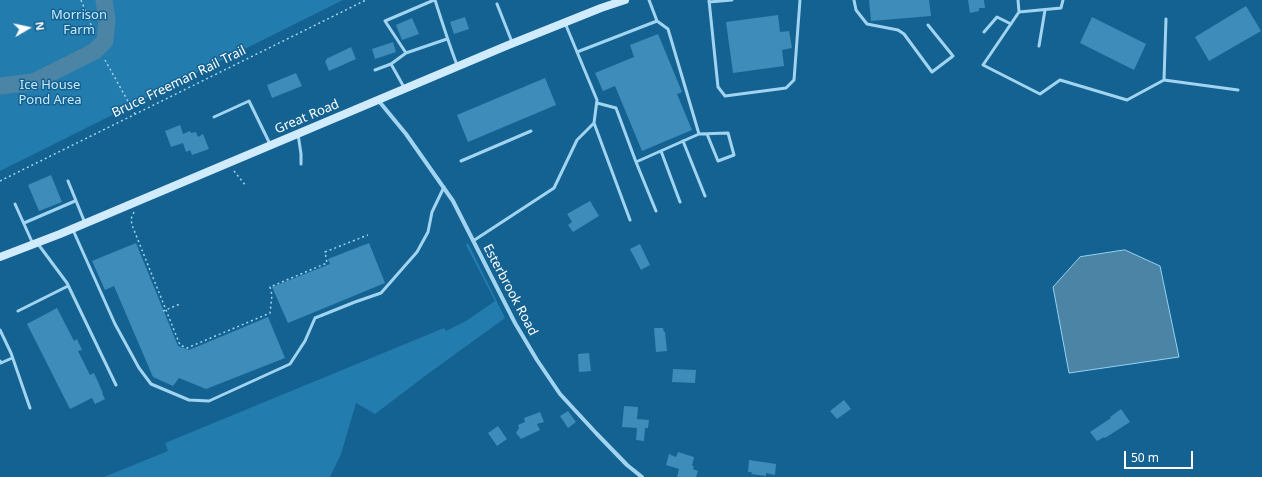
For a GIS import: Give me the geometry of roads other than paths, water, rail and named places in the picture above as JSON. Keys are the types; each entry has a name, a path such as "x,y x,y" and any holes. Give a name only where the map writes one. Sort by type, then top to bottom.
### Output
{"main road":[{"name":"Great Road","path":"0,257 85,223 512,44 625,0"}],"street":[{"name":"Esterbrook Road","path":"378,100 406,134 453,201 515,323 537,360 560,394 627,465 640,476"}],"lane":[{"path":"406,53 385,20 434,0 458,67"},
{"path":"649,0 657,21 668,29 699,134"},
{"path":"732,0 709,1 718,87 725,96 786,88 794,80 800,0"},
{"path":"854,0 856,10 867,24 898,30 904,34 932,72 953,56 928,25"},
{"path":"1018,0 1019,12 983,65 1040,94 1060,80 1127,100 1164,80 1238,90"},
{"path":"1019,12 1061,8 1063,0"},
{"path":"497,4 512,44"},
{"path":"1039,46 1045,10"},
{"path":"984,32 997,16 1011,24"},
{"path":"1164,80 1166,19"},
{"path":"577,52 657,21"},
{"path":"565,23 597,100 594,123 630,220"},
{"path":"375,70 391,64 406,53 447,39"},
{"path":"391,64 405,89"},
{"path":"214,117 249,102 270,145"},
{"path":"597,103 616,108 656,211"},
{"path":"473,241 554,188 577,140 594,123"},
{"path":"461,160 531,130"},
{"path":"636,162 699,134 728,133 734,154 718,161 707,134"},
{"path":"298,134 301,164"},
{"path":"683,141 705,196"},
{"path":"661,151 680,202"},
{"path":"68,181 85,223"},
{"path":"72,228 114,324 151,384 189,400 209,401 290,364 305,341 315,318 381,293 417,252 428,232 432,212 444,187"},
{"path":"24,223 76,200"},
{"path":"15,204 35,243 68,286 116,385"},
{"path":"18,311 68,286"},
{"path":"0,330 30,408"},
{"path":"0,363 12,358"}],"waterway":[{"path":"0,86 33,82 95,51 105,41 107,20 104,0"}],"park label":[{"name":"Morrison Farm","path":"79,22"},
{"name":"Ice House Pond Area","path":"50,92"}]}
